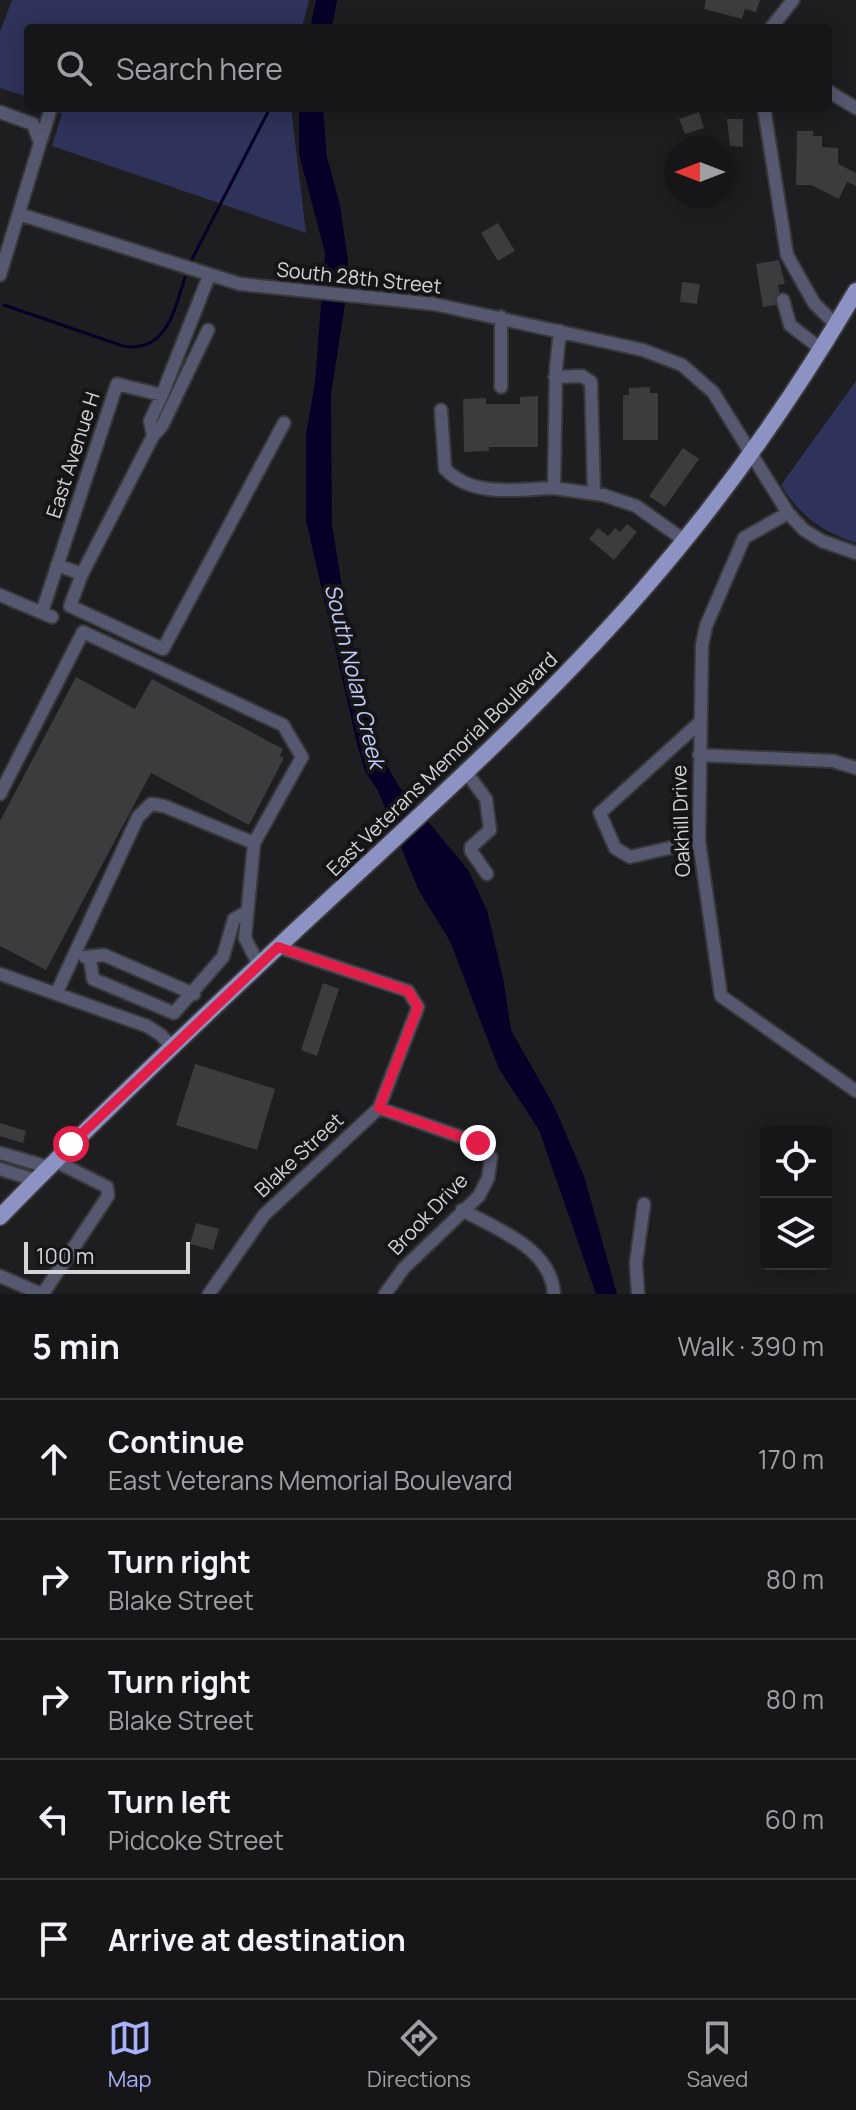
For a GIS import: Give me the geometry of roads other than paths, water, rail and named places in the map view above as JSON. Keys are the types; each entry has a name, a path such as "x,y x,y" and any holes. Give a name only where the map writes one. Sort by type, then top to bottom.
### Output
{"main road":[{"name":"East Veterans Memorial Boulevard","path":"0,1217 259,965 446,792 551,689 684,540 750,453 821,349 856,291"}],"street":[{"path":"774,24 793,0"},
{"path":"832,93 856,108"},
{"path":"0,112 29,121 39,137"},
{"path":"0,275 39,137 49,112"},
{"path":"765,112 787,255 814,303 836,325"},
{"name":"South 28th Street","path":"19,214 209,276 301,293 415,301 501,317 663,356 690,371 713,392 788,513 804,530 822,541 856,553"},
{"path":"153,436 150,421 209,276"},
{"path":"783,300 790,325 821,349"},
{"path":"501,317 501,387"},
{"path":"208,330 162,426 153,436 82,574 70,606 163,649 284,423"},
{"path":"554,488 555,377 560,331"},
{"path":"555,377 582,376 591,382 594,493"},
{"name":"East Avenue H","path":"0,595 47,615 57,565 117,384 162,395"},
{"path":"441,410 445,469 458,482 488,490 554,488 594,493 636,506 684,540"},
{"name":"Oakhill Drive","path":"788,513 744,538 706,626 702,645 699,723 699,841 717,986 721,996 856,1091"},
{"path":"57,565 82,574"},
{"path":"0,794 83,632 283,725 302,757 254,843 245,938 259,965"},
{"path":"699,723 600,813 615,848 630,857 699,841"},
{"path":"699,755 833,761 856,768"},
{"path":"466,772 490,809 490,830 471,847 487,874"},
{"path":"56,994 84,956 138,817 151,804 164,806 254,843"},
{"path":"84,956 93,979 169,1013 180,1009 223,957 234,919 245,913"},
{"name":"Blake Street","path":"209,1294 264,1215 379,1108 418,1007 408,991 278,947"},
{"path":"84,956 104,955 194,994"},
{"path":"0,974 147,1026 173,1048"},
{"name":"Brook Drive","path":"379,1108 478,1143 491,1157 488,1178 479,1196 404,1268 385,1294"},
{"path":"0,1153 52,1164 107,1187 108,1196 44,1292 39,1293 0,1276"},
{"path":"0,1169 35,1180"},
{"path":"638,1294 636,1263 644,1204"},
{"path":"462,1210 534,1254 553,1276 554,1294"}],"water":[{"path":"316,0 337,0 333,24 311,24"},
{"name":"South Nolan Creek","path":"299,112 323,112 327,157 340,205 348,261 347,291 331,394 332,525 350,636 379,751 398,785 468,870 487,910 511,1030 554,1106 584,1176 617,1294 596,1294 539,1130 499,1069 450,941 419,891 378,791 365,771 357,744 306,520 306,434 315,382 325,253 299,154"}],"waterway":[{"path":"190,263 268,112"},
{"path":"4,305 123,346 138,347 150,343 167,326 185,277"}]}
